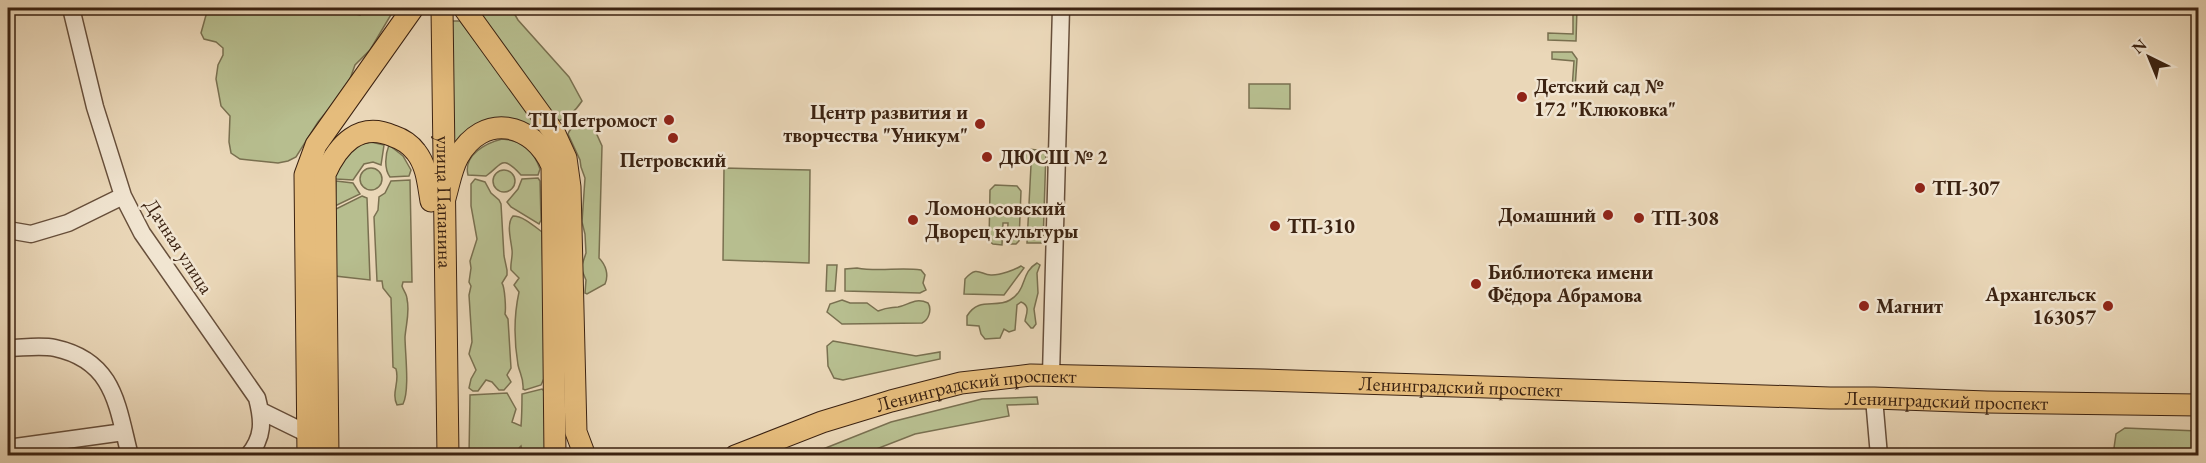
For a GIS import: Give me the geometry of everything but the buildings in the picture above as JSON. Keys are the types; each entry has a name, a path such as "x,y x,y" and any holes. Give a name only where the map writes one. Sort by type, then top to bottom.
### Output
{"main road":[{"path":"308,456 305,175 316,145 413,8"},
{"name":"улица Папанина","path":"429,8 438,199"},
{"name":"улица Папанина","path":"440,395 438,199 442,8"},
{"path":"464,8 555,134 566,158 570,187 576,432 585,456"},
{"path":"438,199 457,158 472,140 493,129 512,127 529,135 544,150 552,166 555,456"},
{"path":"328,456 325,174 337,152 346,142 368,131 384,131 403,140 416,150 438,199"},
{"name":"Ленинградский проспект","path":"735,456 822,422 901,398 992,378 1051,375 1818,398 2199,405"},
{"path":"434,456 440,395"},
{"path":"440,395 448,456"}],"street":[{"name":"Дачная улица","path":"71,8 94,106 123,196 142,233 247,382 257,398 261,411"},
{"path":"1051,375 1061,8"},
{"path":"8,230 31,234 68,223 123,196"},
{"path":"8,348 53,348 101,372 107,380 130,456"},
{"path":"1874,398 1879,456"},
{"path":"248,456 261,434 261,411 308,434"},
{"path":"8,448 124,432"}],"green space":[{"path":"208,8 329,8 360,15 359,8 395,8 370,50 355,65 350,79 318,122 296,157 278,163 240,159 231,153 230,116 221,106 216,79 223,48 216,42 204,39 201,33"},
{"path":"472,8 511,8 518,20 569,77 582,101 574,111 557,121"},
{"path":"1573,8 1577,8 1576,41 1548,40 1548,33 1573,34"},
{"path":"452,21 460,21 551,142 530,129 453,146"},
{"path":"1552,52 1572,52 1577,59 1575,89 1572,89 1574,61 1552,59"},
{"path":"1249,84 1290,84 1290,109 1249,108"},
{"path":"588,121 593,126 602,146 599,258 605,267 607,277 605,284 587,294 585,293 586,280 581,268 586,253 582,222 585,178 580,160 568,134 576,124"},
{"path":"502,139 521,144 530,152 540,169 538,175 521,175 509,164 502,163 486,176 468,175 467,168 472,156 483,147"},
{"path":"371,142 384,145 381,165 373,162 364,164 353,180 334,177 352,146"},
{"path":"389,145 403,156 411,170 409,176 390,177 386,162"},
{"path":"1028,149 1046,151 1043,243 1027,243 1031,165 1021,164 1021,155"},
{"path":"371,168 379,171 382,179 379,187 371,190 363,187 360,179 363,171"},
{"path":"724,168 810,170 809,263 723,260"},
{"path":"504,170 512,173 515,181 512,189 504,192 496,189 493,181 496,173"},
{"path":"538,178 541,220 539,224 511,207 507,202 518,189 522,179"},
{"path":"475,179 485,182 501,204 507,270 502,283 505,314 508,319 511,368 507,375 511,382 504,390 499,390 492,382 486,380 478,391 469,388 476,370 469,354 472,342 469,295 470,261 477,239 471,206 471,184"},
{"path":"410,180 412,282 403,282 402,286 408,309 405,337 406,390 403,404 397,405 395,396 397,374 393,367 391,298 383,288 382,281 377,281 374,217 378,210 379,197 385,193 391,181"},
{"path":"336,181 353,183 360,194 335,206"},
{"path":"995,185 1017,186 1021,191 1019,241 1016,244 1007,244 1008,223 1003,223 1002,245 989,241 990,190"},
{"path":"362,196 367,198 370,280 335,276 334,210"},
{"path":"513,216 524,219 542,232 545,376 541,385 525,390 516,347 515,319 519,292 514,285 519,278 511,270 512,252 509,228"},
{"path":"1037,263 1040,265 1037,273 1038,293 1034,309 1036,324 1033,328 1025,321 1027,308 1021,302 1017,305 1015,330 1009,332 1004,329 1000,338 985,339 979,326 967,325 967,316 977,306 1004,302 1016,296 1028,271"},
{"path":"827,265 837,265 835,291 826,291"},
{"path":"1021,266 1024,268 1004,295 964,294 965,279 973,272 996,275"},
{"path":"845,269 921,270 925,275 923,283 926,290 920,293 845,291"},
{"path":"842,300 850,303 867,303 878,311 923,301 928,303 930,311 922,323 842,324 827,312 830,304"},
{"path":"833,341 916,356 940,352 940,359 843,380 834,378 828,366 827,346"},
{"path":"542,389 544,391 546,455 523,455 521,446 519,455 469,455 470,395 507,393 516,409 512,422 521,426 522,394"},
{"path":"1037,397 1038,404 1007,405 1009,416 915,434 861,455 808,455 891,422 982,399"},
{"path":"2125,428 2198,431 2198,455 2113,455 2116,434"}],"place":[{"name":"Детский сад № 172 \"Клюковка\"","path":"1522,97"},
{"name":"ТЦ Петромост","path":"669,120"},
{"name":"Центр развития и творчества \"Уникум\"","path":"980,124"},
{"name":"Петровский","path":"673,138"},
{"name":"ДЮСШ № 2","path":"987,157"},
{"name":"ТП-307","path":"1920,188"},
{"name":"Домашний","path":"1608,215"},
{"name":"ТП-308","path":"1639,218"},
{"name":"Ломоносовский Дворец культуры","path":"913,220"},
{"name":"ТП-310","path":"1275,226"},
{"name":"Библиотека имени Фёдора Абрамова","path":"1476,284"},
{"name":"Магнит","path":"1864,306"},
{"name":"Архангельск 163057","path":"2108,306"}]}
